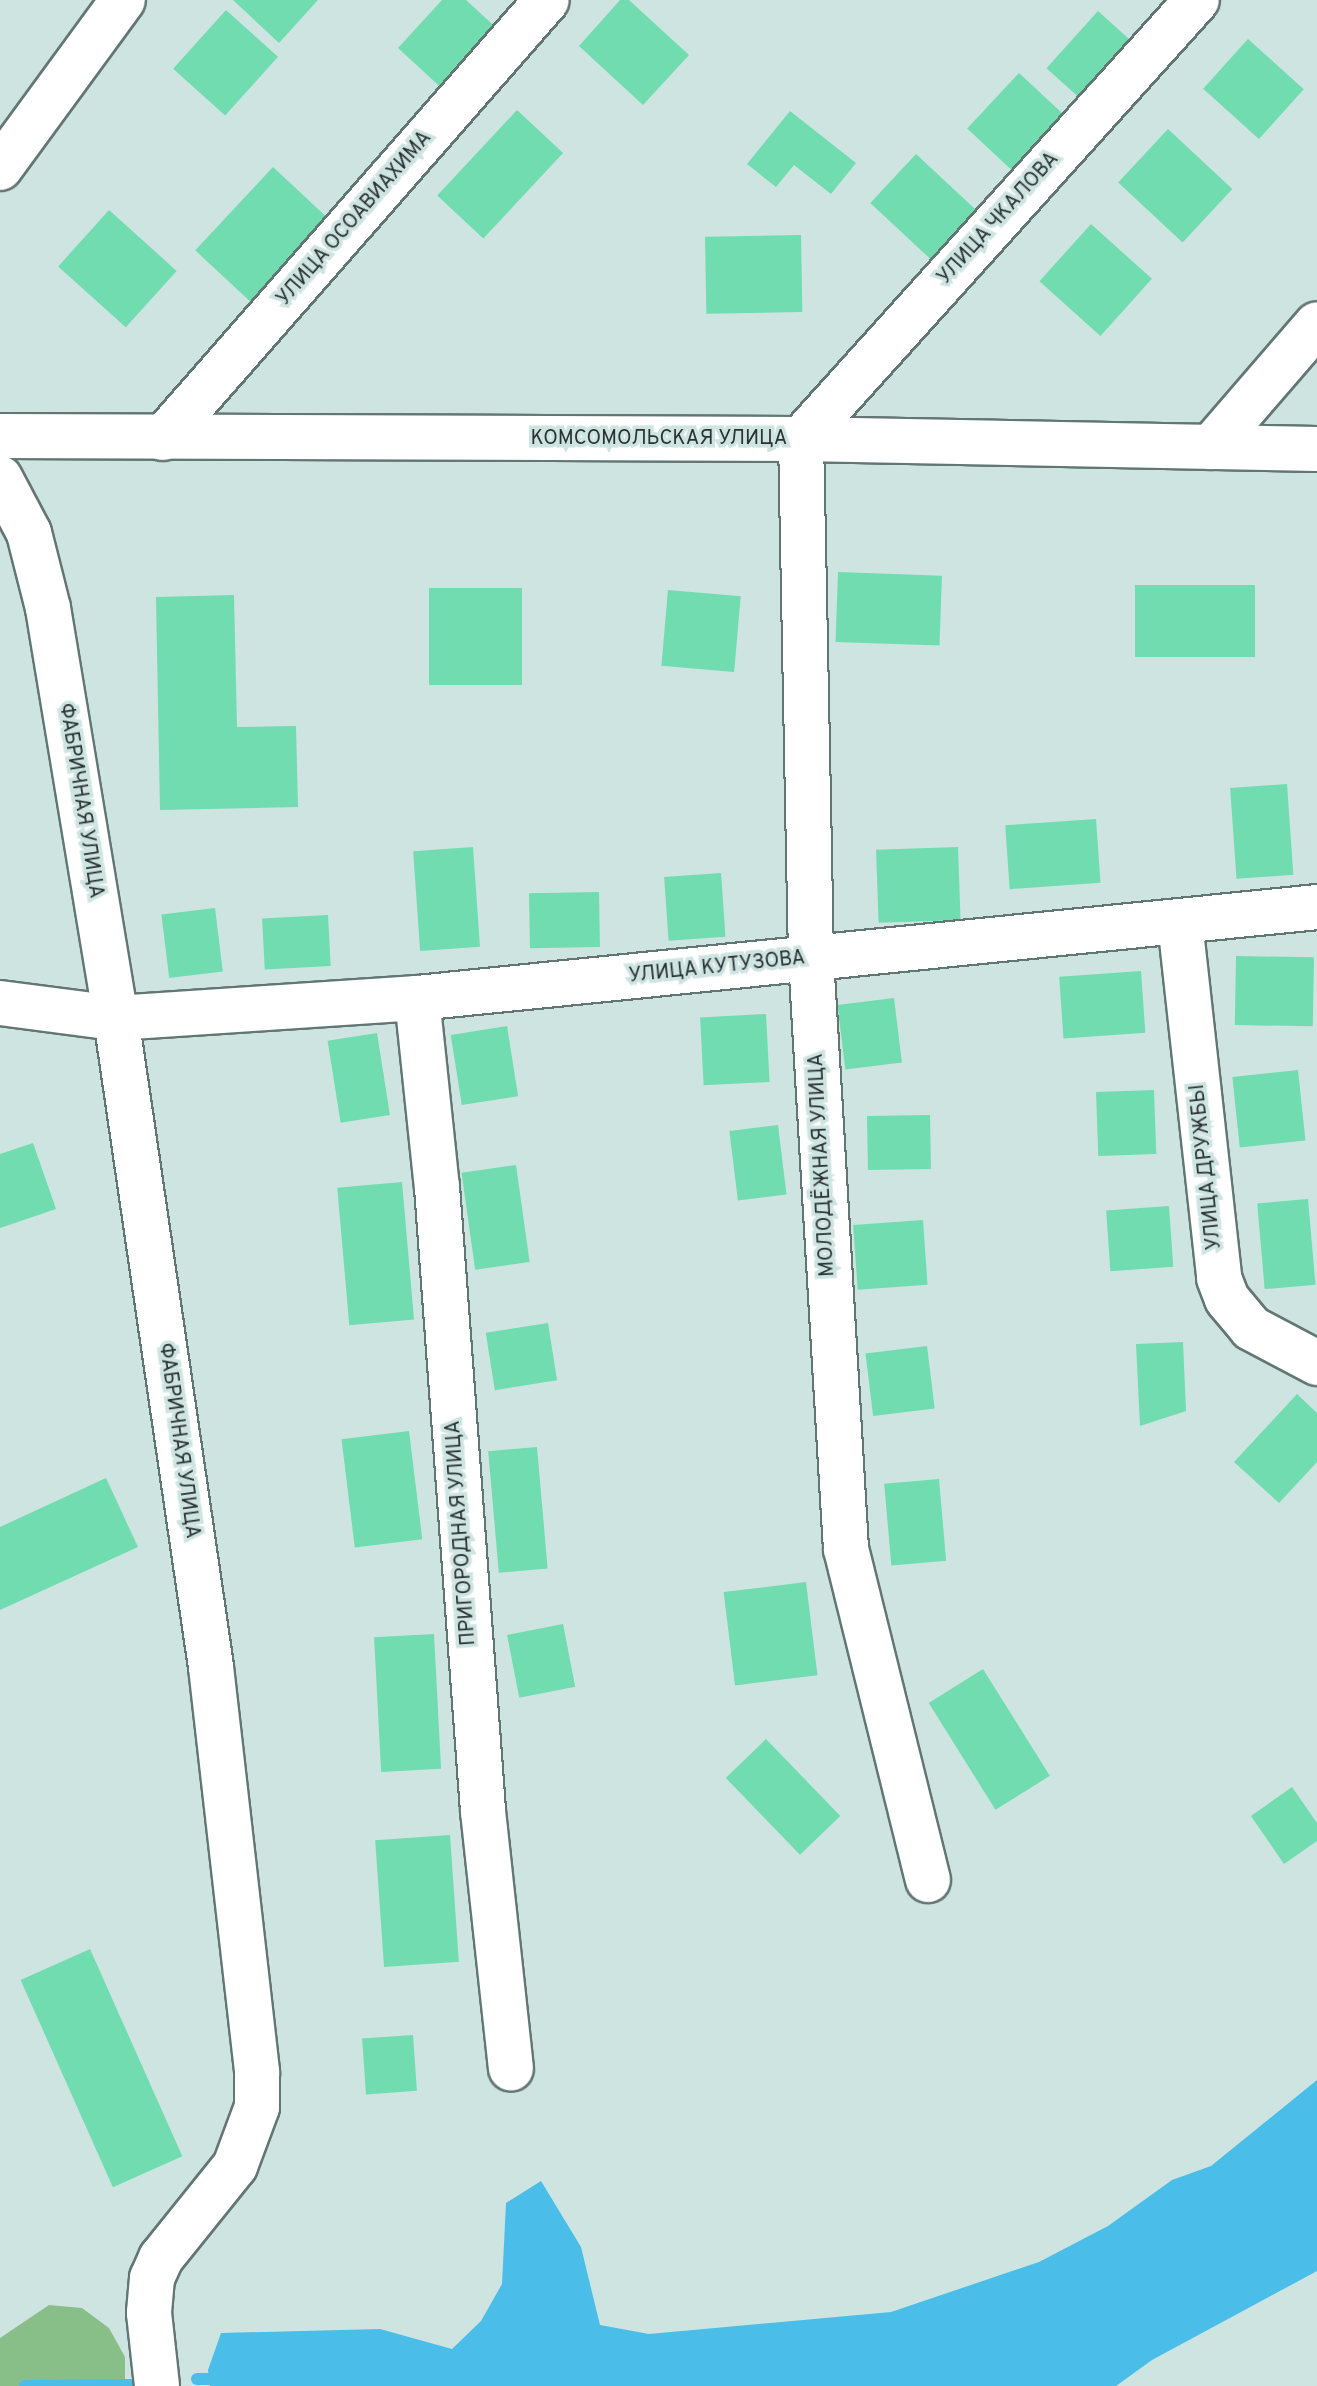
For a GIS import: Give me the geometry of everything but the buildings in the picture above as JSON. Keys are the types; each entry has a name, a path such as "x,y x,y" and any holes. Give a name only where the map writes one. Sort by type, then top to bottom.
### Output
{"street":[{"path":"0,168 123,0"},
{"name":"УЛИЦА ОСОАВИАХИМА","path":"163,438 547,0"},
{"name":"УЛИЦА ЧКАЛОВА","path":"801,439 1197,0"},
{"path":"1211,447 1317,324"},
{"name":"КОМСОМОЛЬСКАЯ УЛИЦА","path":"0,436 801,439 1317,449"},
{"name":"МОЛОДЁЖНАЯ УЛИЦА","path":"801,439 811,958 846,1549 928,1880"},
{"name":"ФАБРИЧНАЯ УЛИЦА","path":"0,478 29,533 48,608 116,1018 211,1667 257,2073 257,2107 235,2166 161,2258 152,2278 149,2313 157,2386"},
{"name":"УЛИЦА КУТУЗОВА","path":"0,1003 116,1018 417,998 1317,907"},
{"name":"УЛИЦА ДРУЖБЫ","path":"1180,922 1219,1278 1227,1299 1251,1328 1317,1363"},
{"name":"ПРИГОРОДНАЯ УЛИЦА","path":"417,998 437,1187 483,1811 511,2068"}],"green space":[{"path":"49,2305 82,2308 109,2328 125,2357 125,2386 0,2386 0,2338"}],"water":[{"path":"1317,2080 1317,2271 1152,2360 1116,2386 210,2386 208,2370 221,2333 380,2329 452,2349 481,2321 502,2284 506,2203 541,2181 581,2247 600,2325 649,2334 891,2312 1039,2262 1108,2226 1172,2180 1211,2166"}],"waterway":[{"path":"197,2379 226,2379"},
{"path":"25,2386 131,2385"}]}
